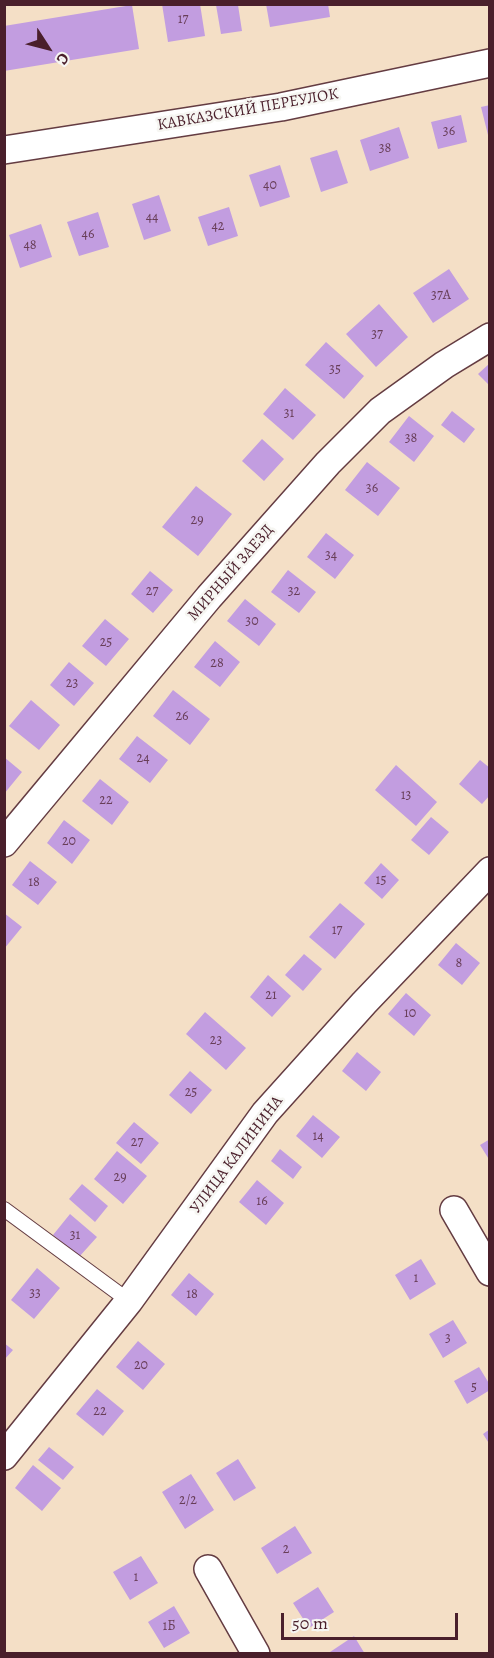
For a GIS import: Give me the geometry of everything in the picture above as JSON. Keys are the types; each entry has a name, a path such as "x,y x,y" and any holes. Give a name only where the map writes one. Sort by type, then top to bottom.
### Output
{"street":[{"name":"КАВКАЗСКИЙ ПЕРЕУЛОК","path":"4,150 281,106 489,63"},
{"name":"МИРНЫЙ ЗАЕЗД","path":"4,843 209,597 328,463 380,411 444,364 489,338"},
{"name":"УЛИЦА КАЛИНИНА","path":"4,1456 129,1301 265,1113 364,1003 489,871"},
{"path":"454,1210 489,1272"},
{"path":"208,1569 256,1653"}],"lane":[{"path":"4,1209 129,1301"}],"building":[{"path":"162,4 200,4 205,36 168,42"},
{"path":"266,4 328,4 330,17 270,27"},
{"path":"132,5 139,49 4,71 4,26"},
{"path":"216,5 238,5 242,31 221,34"},
{"path":"490,105 490,138 489,139 481,107"},
{"path":"461,115 467,142 438,149 431,122"},
{"path":"399,127 409,158 370,171 360,140"},
{"path":"337,150 348,183 321,192 310,158"},
{"path":"280,165 290,197 260,207 249,175"},
{"path":"159,195 171,231 144,240 132,204"},
{"path":"229,207 238,236 208,246 198,217"},
{"path":"98,212 109,247 79,256 67,222"},
{"path":"41,224 52,257 20,268 9,235"},
{"path":"449,269 469,299 433,323 413,293"},
{"path":"379,304 408,337 376,367 346,334"},
{"path":"326,342 364,376 344,399 305,365"},
{"path":"490,363 490,386 478,374"},
{"path":"285,388 316,415 293,440 263,414"},
{"path":"452,411 475,429 464,443 441,425"},
{"path":"409,416 434,436 414,462 389,442"},
{"path":"262,439 284,459 264,481 242,461"},
{"path":"367,462 400,488 378,516 345,490"},
{"path":"196,486 232,514 198,556 162,527"},
{"path":"326,533 354,555 335,579 307,557"},
{"path":"288,570 316,592 299,613 271,592"},
{"path":"150,571 173,590 153,613 131,594"},
{"path":"245,599 276,624 259,646 227,621"},
{"path":"105,619 129,639 106,666 82,646"},
{"path":"215,641 240,662 220,687 194,667"},
{"path":"69,662 94,683 74,706 50,685"},
{"path":"173,690 210,719 190,745 153,716"},
{"path":"31,700 60,725 39,750 9,726"},
{"path":"137,736 168,760 150,783 119,759"},
{"path":"4,757 22,772 4,794"},
{"path":"480,760 490,768 490,795 482,804 459,784"},
{"path":"396,765 437,802 416,826 375,790"},
{"path":"100,779 129,802 112,825 82,801"},
{"path":"431,817 449,832 429,855 411,840"},
{"path":"64,820 90,840 72,864 47,843"},
{"path":"30,861 57,882 38,905 12,885"},
{"path":"381,863 399,880 382,899 364,883"},
{"path":"340,903 365,924 335,959 309,937"},
{"path":"4,913 22,927 4,949"},
{"path":"456,943 480,963 462,985 438,965"},
{"path":"304,954 322,969 303,991 285,975"},
{"path":"268,975 291,996 272,1017 250,997"},
{"path":"406,993 431,1015 414,1036 388,1014"},
{"path":"205,1012 246,1048 226,1070 186,1034"},
{"path":"357,1052 381,1072 366,1091 342,1071"},
{"path":"190,1071 212,1090 191,1114 169,1095"},
{"path":"313,1115 340,1137 322,1158 296,1136"},
{"path":"134,1122 159,1143 141,1164 116,1143"},
{"path":"490,1139 490,1161 480,1145"},
{"path":"280,1149 302,1167 293,1179 271,1161"},
{"path":"117,1151 147,1176 123,1204 94,1179"},
{"path":"257,1180 284,1203 266,1225 239,1202"},
{"path":"82,1184 108,1206 95,1222 69,1199"},
{"path":"70,1214 97,1237 79,1257 53,1235"},
{"path":"421,1259 436,1284 410,1300 395,1275"},
{"path":"37,1268 60,1288 34,1319 11,1300"},
{"path":"189,1273 214,1294 196,1316 171,1295"},
{"path":"453,1320 467,1343 443,1358 429,1334"},
{"path":"138,1341 165,1364 143,1390 116,1367"},
{"path":"4,1343 13,1350 4,1360"},
{"path":"479,1367 490,1385 490,1390 467,1404 454,1381"},
{"path":"97,1389 124,1411 103,1436 76,1414"},
{"path":"490,1429 490,1445 483,1434"},
{"path":"49,1447 74,1467 63,1480 38,1460"},
{"path":"238,1459 256,1488 234,1501 216,1473"},
{"path":"33,1465 61,1488 42,1511 15,1488"},
{"path":"191,1474 214,1510 185,1529 162,1492"},
{"path":"295,1526 312,1553 277,1574 261,1548"},
{"path":"141,1556 158,1583 130,1600 113,1572"},
{"path":"318,1587 334,1612 309,1628 293,1603"},
{"path":"174,1606 190,1633 164,1648 148,1622"},
{"path":"354,1636 365,1654 327,1654"}]}
